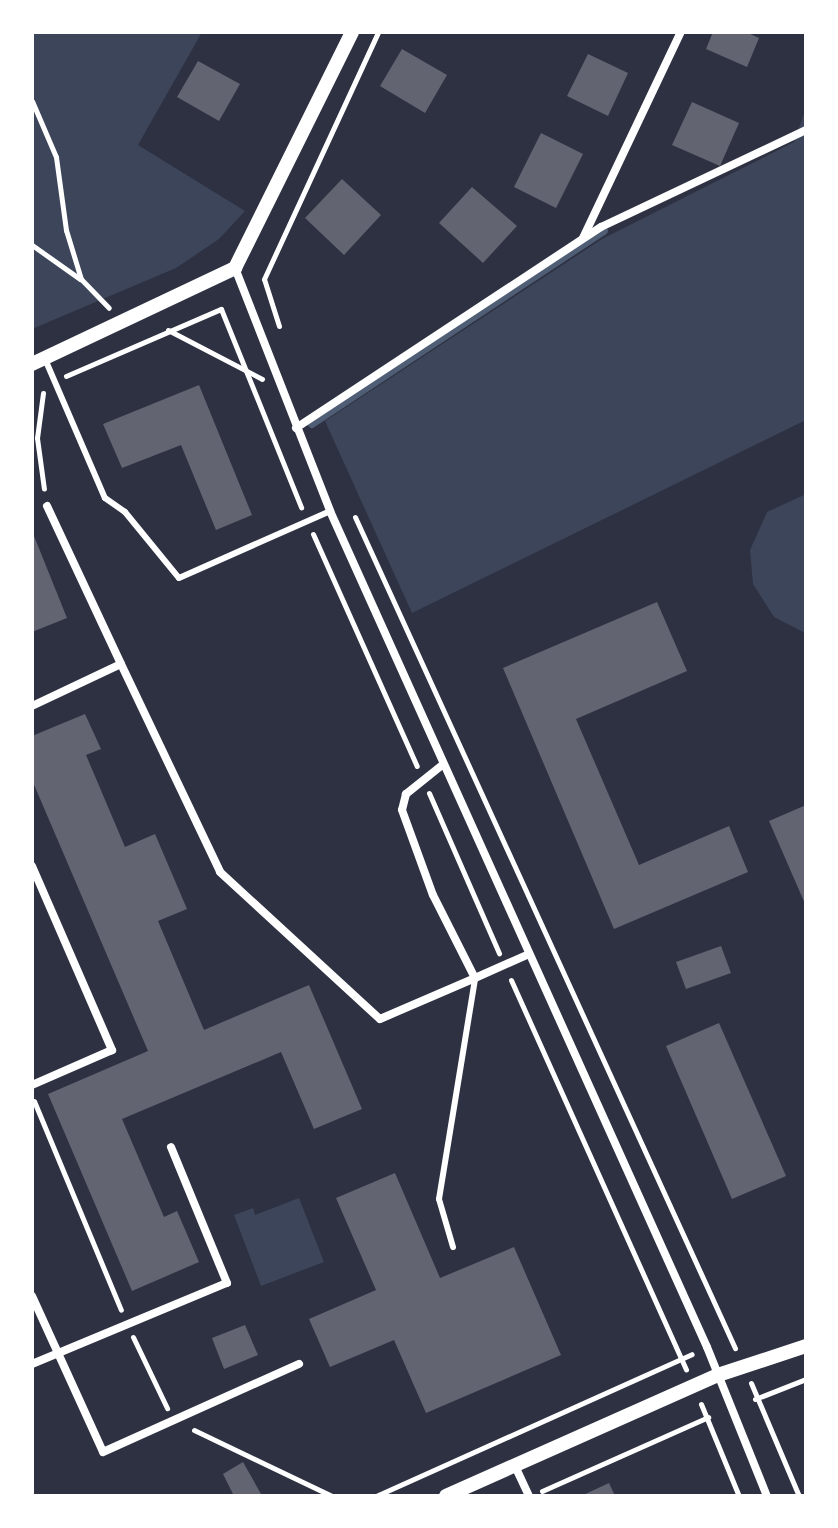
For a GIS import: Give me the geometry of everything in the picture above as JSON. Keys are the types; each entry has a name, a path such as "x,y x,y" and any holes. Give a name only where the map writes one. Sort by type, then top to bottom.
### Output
{"street":[{"path":"39,361 235,268 352,32"},
{"path":"583,239 681,32"},
{"path":"296,428 583,239 806,130"},
{"path":"235,268 330,511 441,766 718,1375 767,1496"},
{"path":"47,506 220,872 380,1019 527,955"},
{"path":"32,706 121,664"},
{"path":"441,766 422,778 406,794 402,810 433,895 475,978"},
{"path":"32,866 36,889 112,1050 32,1085"},
{"path":"32,1364 227,1283 171,1147"},
{"path":"32,1296 103,1452 299,1364"},
{"path":"446,1496 718,1375 806,1346"},
{"path":"515,1466 530,1496"}],"lane":[{"path":"39,361 54,381 105,498 125,512 179,578 330,511"},
{"path":"453,1247 439,1199 475,978"}],"path":[{"path":"282,334 264,279 378,32"},
{"path":"32,101 56,157 66,230 81,279"},
{"path":"32,245 81,279 109,308 170,331 280,386"},
{"path":"97,314 121,304"},
{"path":"32,390 221,309 307,521 694,1387 739,1496"},
{"path":"47,506 37,438 39,399 54,381"},
{"path":"349,504 743,1366 799,1496"},
{"path":"32,1097 127,1323 172,1420 332,1496"},
{"path":"376,1496 682,1360"},
{"path":"530,1496 706,1418 806,1379"}],"shaded area":[{"path":"32,32 202,32 138,145 245,211 219,239 176,268 32,329"},
{"path":"806,108 806,420 412,613 325,421 602,239 794,142"},
{"path":"806,494 805,633 774,617 753,584 750,550 767,512"},
{"path":"299,1198 324,1262 261,1286 234,1215 253,1208 255,1215"}],"building":[{"path":"713,32 746,32 759,38 747,67 706,49"},
{"path":"402,49 447,75 425,113 380,86"},
{"path":"588,54 628,73 608,116 567,96"},
{"path":"198,61 240,84 219,121 177,97"},
{"path":"692,102 739,123 720,166 672,145"},
{"path":"541,133 583,154 556,208 514,187"},
{"path":"342,179 381,215 344,255 305,218"},
{"path":"472,187 517,226 483,263 439,223"},
{"path":"199,385 252,515 216,530 181,445 122,468 103,424"},
{"path":"32,531 67,618 32,632"},
{"path":"657,602 687,671 576,719 639,865 729,826 748,872 614,929 503,668"},
{"path":"85,714 101,749 86,755 125,847 155,834 187,909 158,921 204,1030 309,985 362,1109 314,1129 281,1052 122,1119 164,1217 177,1211 199,1262 132,1291 48,1094 148,1051 32,780 32,736"},
{"path":"806,805 806,906 769,821"},
{"path":"721,946 731,973 686,989 676,962"},
{"path":"719,1023 786,1176 732,1199 666,1046"},
{"path":"395,1173 440,1278 514,1247 561,1355 426,1413 394,1340 330,1367 309,1319 376,1290 336,1198"},
{"path":"245,1325 258,1355 224,1369 212,1338"},
{"path":"243,1462 261,1494 257,1496 234,1496 223,1474"},
{"path":"609,1483 615,1496 581,1496"}],"waterway":[{"path":"312,424 604,231"}]}
